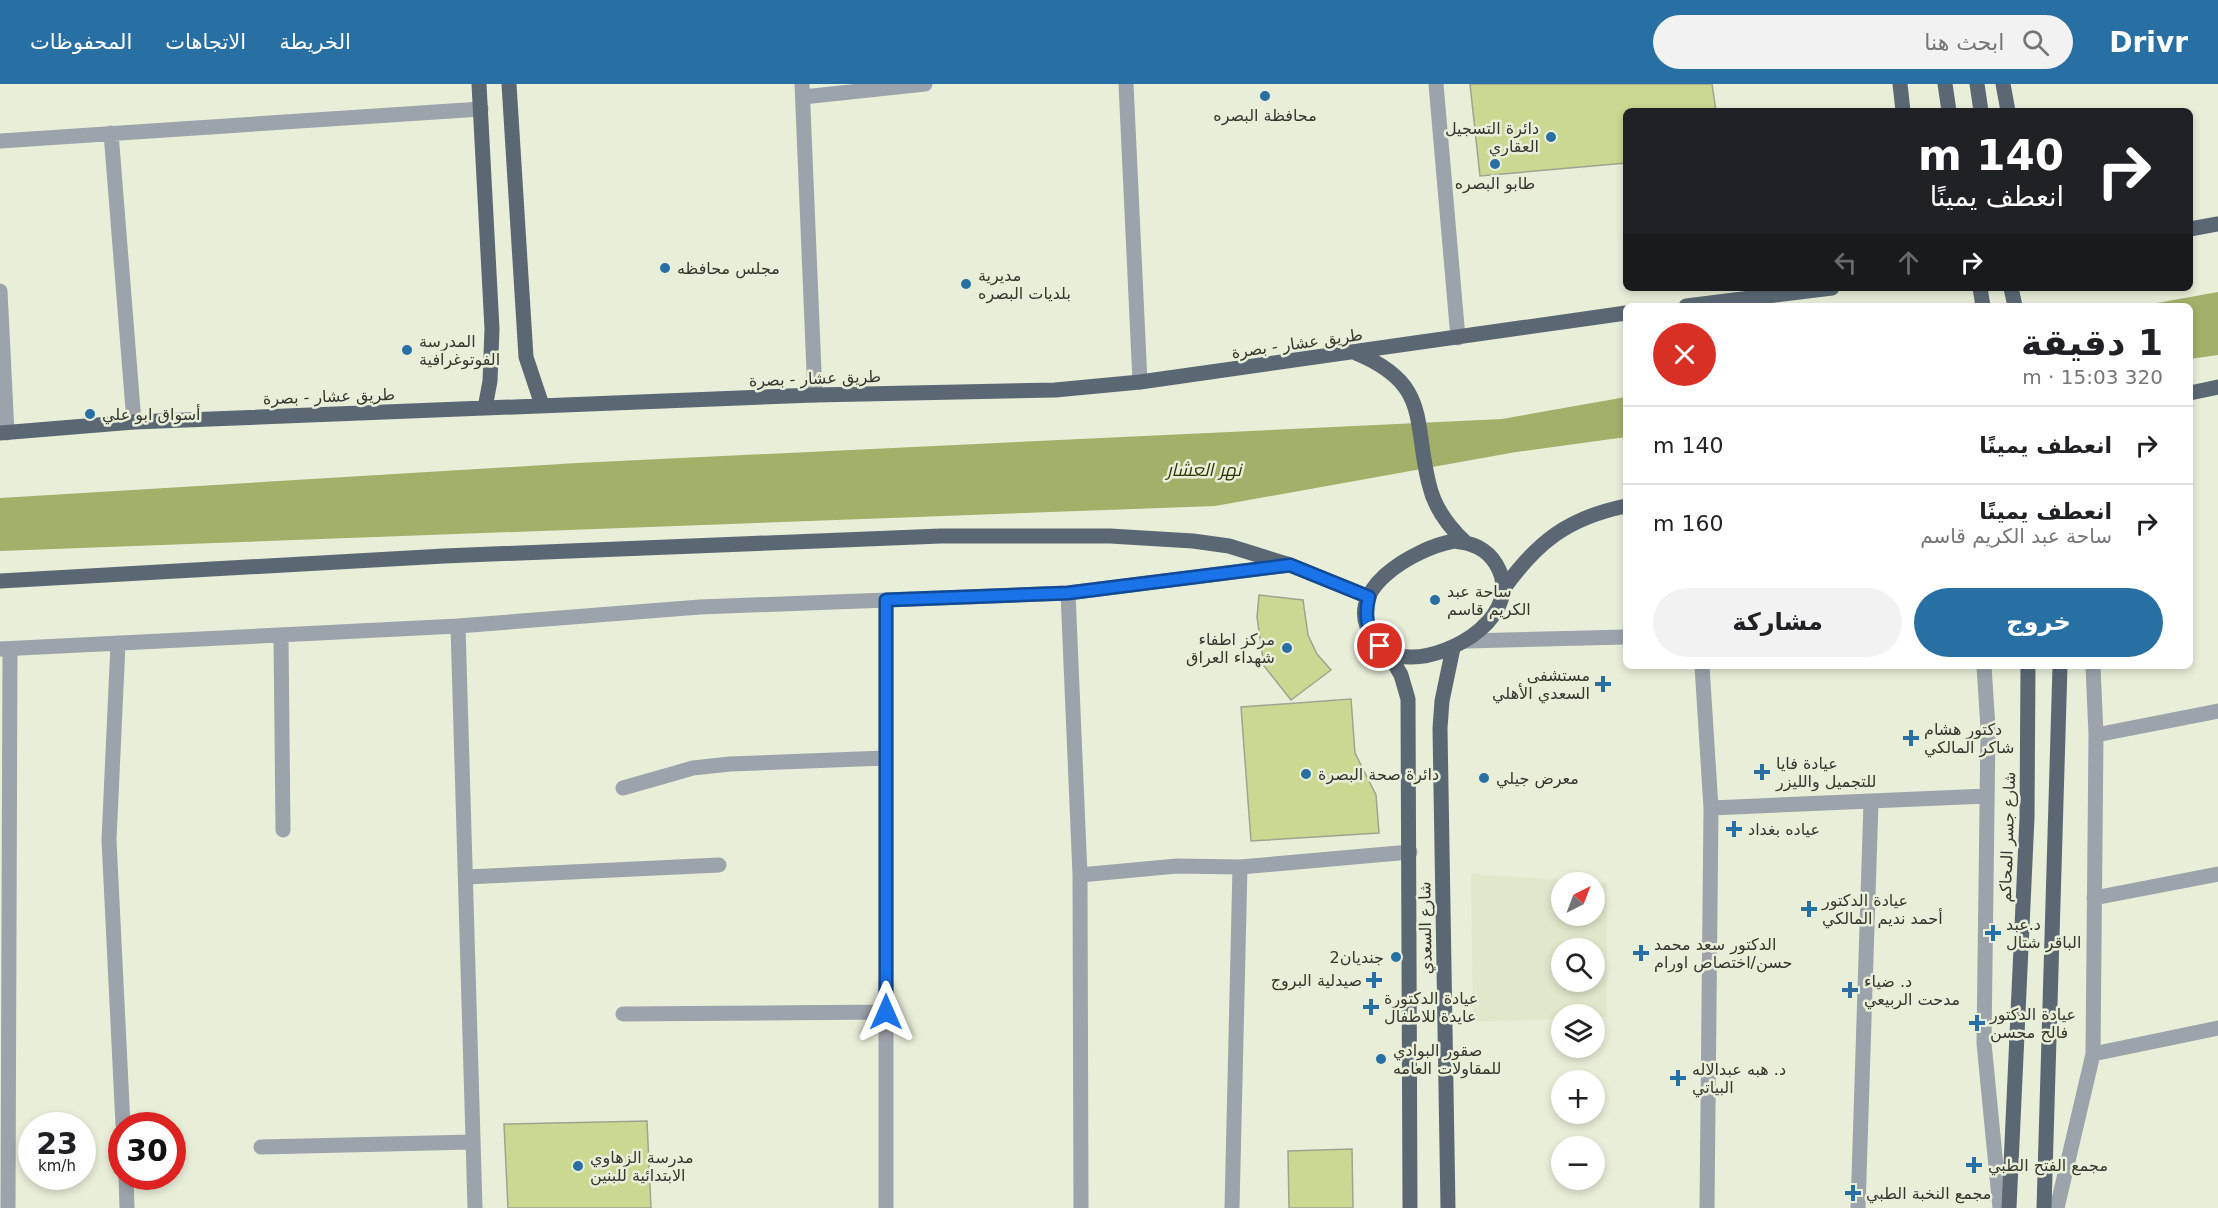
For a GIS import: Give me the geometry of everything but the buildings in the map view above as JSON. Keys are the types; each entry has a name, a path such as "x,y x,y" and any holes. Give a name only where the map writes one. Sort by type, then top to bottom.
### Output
{"main road":[{"path":"479,84 492,329 490,381 485,408"},
{"path":"509,84 526,357 542,405"},
{"path":"1900,84 1903,108"},
{"path":"1945,84 1949,108"},
{"path":"1977,84 1981,108"},
{"path":"2003,84 2007,108"},
{"path":"2193,228 2218,224"},
{"path":"1710,303 1808,291"},
{"name":"طريق عشار - بصرة","path":"4,433 134,422 542,405 815,395 1055,390 1140,382 1623,314"},
{"path":"1355,353 1382,366 1403,386 1420,421 1428,483 1446,521 1465,542 1485,551 1493,560 1498,569 1502,591"},
{"path":"2193,392 2218,387"},
{"path":"1465,542 1443,543 1410,556 1385,575 1369,597 1366,618 1368,628 1373,638 1388,652 1409,657 1424,657 1459,645 1496,611 1502,591 1523,561 1550,537 1581,519 1623,507"},
{"path":"0,581 444,556 940,536 1110,536 1193,541 1229,546 1290,565 1369,597"},
{"name":"شارع السعدي","path":"1448,1208 1440,728 1443,692 1459,645"},
{"name":"شارع السعدي","path":"1388,652 1401,675 1408,699 1410,1208"},
{"name":"شارع جسر المحاكم","path":"2009,1208 2026,818 2028,669"},
{"path":"2044,1208 2060,672"}],"street":[{"path":"815,395 803,91 925,84"},
{"path":"1126,84 1140,382"},
{"path":"1436,84 1458,338"},
{"path":"0,141 481,109"},
{"path":"111,133 134,422"},
{"path":"0,291 4,433"},
{"path":"8,1208 4,1096 5,649 458,626 700,607 1068,593 1290,565"},
{"path":"1068,593 1080,875 1081,1208"},
{"path":"886,600 886,1208"},
{"path":"458,626 475,1208"},
{"path":"281,636 283,830"},
{"path":"1459,645 1623,637"},
{"path":"118,644 109,840 122,1112"},
{"path":"1984,669 1988,728 1984,1043 2000,1208"},
{"path":"2057,1208 2093,1054 2096,735 2093,669"},
{"path":"1703,673 1711,808 1707,1208"},
{"path":"2096,735 2218,711"},
{"path":"623,788 693,768 885,758"},
{"path":"1711,808 1987,796"},
{"path":"1858,1208 1871,802"},
{"path":"1080,875 1177,866 1240,867 1410,852"},
{"path":"466,877 719,864"},
{"path":"1232,1208 1240,867"},
{"path":"2094,898 2218,874"},
{"path":"623,1014 886,1012"},
{"path":"2093,1054 2218,1028"},
{"path":"261,1147 473,1142"},
{"path":"126,1190 127,1208"}],"shaded area":[{"path":"1471,874 1551,879 1551,926 1605,926 1605,883 1607,883 1607,1017 1605,1017 1605,1004 1551,1004 1551,1019 1473,1022"}],"water":[{"path":"2218,292 2218,355 2193,359 2193,303 2157,303"},
{"name":"نهر العشار","path":"1623,398 1623,437 1516,452 1215,506 0,551 0,498 577,463 1502,419"}],"place":[{"name":"محافظة البصره","path":"1265,96"},
{"name":"دائرة التسجيل العقاري","path":"1551,137"},
{"name":"طابو البصره","path":"1495,164"},
{"name":"مجلس محافظه","path":"665,268"},
{"name":"مديرية بلديات البصره","path":"966,284"},
{"name":"المدرسة الفوتوغرافية","path":"407,350"},
{"name":"أسواق ابو علي","path":"90,414"},
{"name":"ساحة عبد الكريم قاسم","path":"1435,600"},
{"name":"مركز اطفاء شهداء العراق","path":"1287,648"},
{"name":"مستشفى السعدي الأهلي","path":"1603,684"},
{"name":"دكتور هشام شاكر المالكي","path":"1911,738"},
{"name":"عيادة فايا للتجميل والليزر","path":"1762,772"},
{"name":"دائرة صحة البصرة","path":"1306,774"},
{"name":"معرض جيلي","path":"1484,778"},
{"name":"عياده بغداد","path":"1734,829"},
{"name":"عيادة الدكتور أحمد نديم المالكي","path":"1809,909"},
{"name":"د.عبد الباقر شتال","path":"1993,933"},
{"name":"الدكتور سعد محمد حسن/اختصاص اورام","path":"1641,953"},
{"name":"جنديان2","path":"1396,957"},
{"name":"صيدلية البروج","path":"1374,980"},
{"name":"د. ضياء مدحت الربيعي","path":"1850,990"},
{"name":"عيادة الدكتورة عايدة للاطفال","path":"1371,1007"},
{"name":"عيادة الدكتور فالح محسن","path":"1977,1023"},
{"name":"صقور البوادي للمقاولات العامه","path":"1381,1059"},
{"name":"د. هبه عبدالاله البياتي","path":"1678,1078"},
{"name":"مجمع الفتح الطبي","path":"1974,1165"},
{"name":"مدرسة الزهاوي اﻻبتدائية للبنين","path":"578,1166"},
{"name":"مجمع النخبة الطبي","path":"1853,1193"}],"route":[{"path":"886,1012 886,600 1068,593 1290,565 1369,597 1366,607 1368,628 1380,646"}]}
